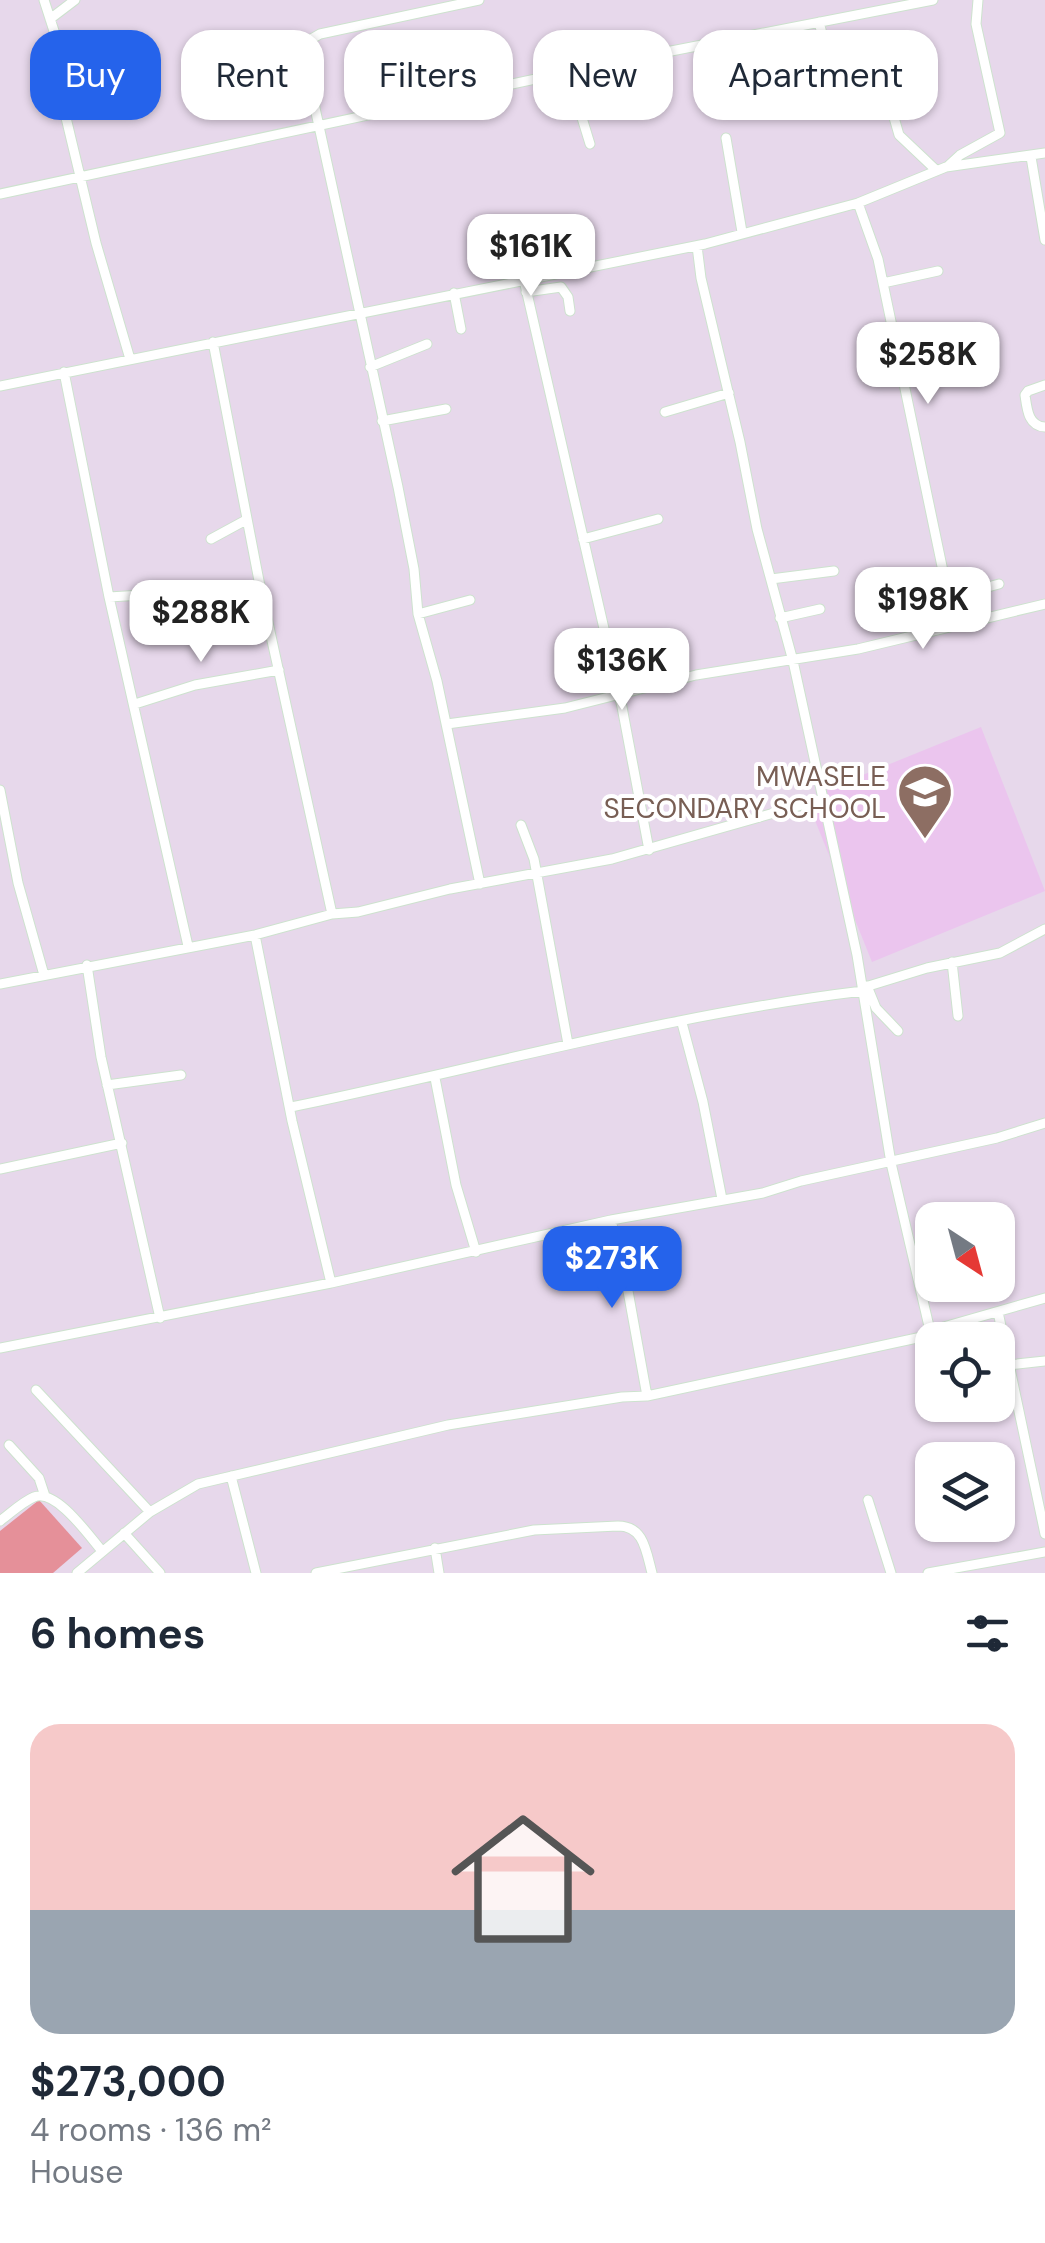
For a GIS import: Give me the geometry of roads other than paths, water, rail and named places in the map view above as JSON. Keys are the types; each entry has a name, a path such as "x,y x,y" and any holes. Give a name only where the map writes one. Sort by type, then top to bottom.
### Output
{"street":[{"path":"44,0 50,18 56,76 130,359"},
{"path":"50,18 75,0"},
{"path":"478,0 313,38 310,44 320,127 414,569 418,614 447,724 480,884"},
{"path":"673,51 933,0"},
{"path":"941,170 1000,133 976,24 978,0"},
{"path":"819,22 821,30"},
{"path":"0,194 533,80"},
{"path":"583,120 590,144"},
{"path":"894,120 899,135 941,170"},
{"path":"726,138 742,232"},
{"path":"0,386 454,293 525,286 858,203 941,170 1045,153"},
{"path":"1031,157 1045,240"},
{"path":"858,203 883,283 954,624"},
{"path":"697,246 701,278 780,618 794,660 864,988 891,1163 928,1322"},
{"path":"883,283 938,270"},
{"path":"525,286 563,288 570,311"},
{"path":"525,286 620,694 649,850"},
{"path":"454,293 461,329"},
{"path":"213,342 246,520 332,914"},
{"path":"370,367 427,344"},
{"path":"64,372 109,597 188,946"},
{"path":"1045,386 1028,391 1025,396 1030,420 1045,427"},
{"path":"664,412 729,392"},
{"path":"382,421 446,410"},
{"path":"583,539 658,519"},
{"path":"212,539 246,520"},
{"path":"771,579 834,571"},
{"path":"878,613 949,602 999,584"},
{"path":"109,597 175,593"},
{"path":"418,614 470,600"},
{"path":"447,724 564,708 696,675 858,649 1045,604"},
{"path":"780,618 820,609"},
{"path":"134,704 195,686 278,670"},
{"path":"0,790 18,883 44,975"},
{"path":"0,984 254,935 332,914 358,912 649,850 823,800"},
{"path":"521,824 536,874 568,1044"},
{"path":"291,1107 435,1078 568,1044 864,988 952,962 1000,953 1045,929"},
{"path":"254,935 331,1284"},
{"path":"952,962 958,1016"},
{"path":"87,965 108,1084 160,1318"},
{"path":"864,988 898,1031"},
{"path":"682,1022 722,1199"},
{"path":"108,1084 181,1075"},
{"path":"435,1078 456,1185 476,1252"},
{"path":"0,1348 331,1284 611,1220 764,1193 1045,1123"},
{"path":"0,1170 122,1142"},
{"path":"611,1220 647,1396"},
{"path":"962,1322 1045,1298"},
{"path":"998,1312 1000,1322"},
{"path":"77,1573 150,1512 185,1489 448,1425 647,1396 915,1337"},
{"path":"1015,1364 1045,1362"},
{"path":"36,1390 150,1512"},
{"path":"1015,1397 1045,1534"},
{"path":"9,1445 40,1478 45,1496"},
{"path":"232,1476 256,1573"},
{"path":"0,1520 34,1497 45,1496 58,1502 102,1551"},
{"path":"868,1500 891,1573"},
{"path":"316,1573 534,1530 632,1526 644,1544 652,1573"},
{"path":"124,1533 160,1573"},
{"path":"435,1548 439,1573"},
{"path":"928,1573 1045,1552"}],"place":[{"name":"MWASELE SECONDARY SCHOOL","path":"925,841"}]}
